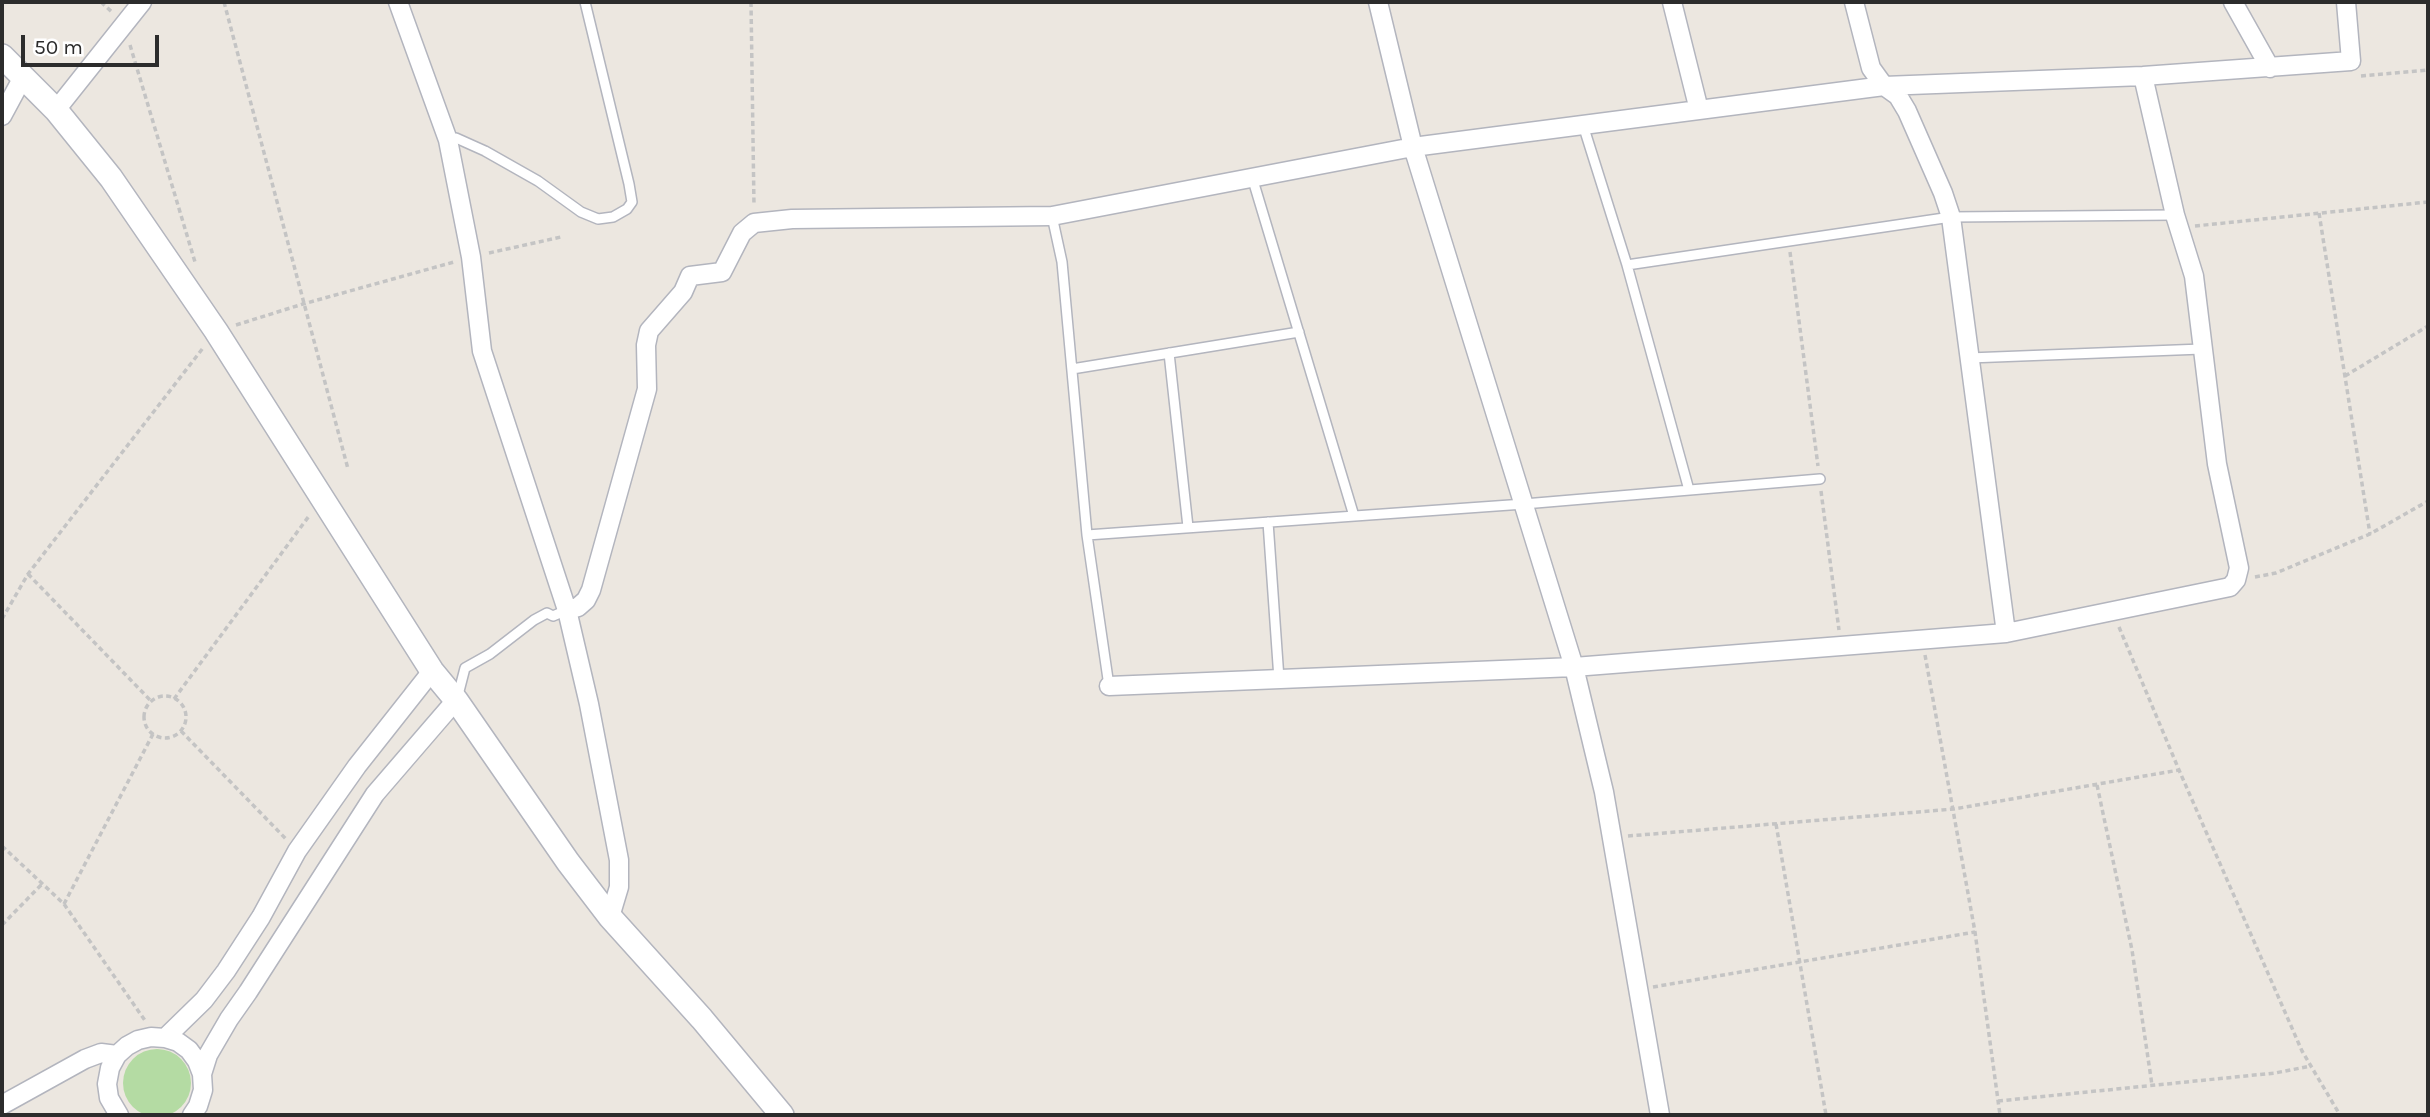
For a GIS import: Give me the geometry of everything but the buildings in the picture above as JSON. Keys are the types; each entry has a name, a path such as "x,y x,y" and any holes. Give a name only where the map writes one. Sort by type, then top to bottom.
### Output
{"street":[{"path":"56,110 142,2"},
{"path":"398,2 447,140 471,257 482,351 566,610 618,846 621,874 610,917"},
{"path":"1378,2 1413,147 1574,667 1604,792 1660,1115"},
{"path":"1672,2 1699,110"},
{"path":"1854,2 1871,68 1884,86 1898,96 1907,111 1943,193 1951,218 2006,633"},
{"path":"2233,2 2270,68"},
{"path":"566,610 578,607 586,600 591,590 647,389 646,345 649,331 682,292 690,276 722,272 741,233 754,223 792,219 1052,216 1413,147 1884,86 2143,76 2351,61 2346,2"},
{"path":"2,56 56,110 111,177 216,331 432,671 456,700 568,862 610,917 702,1019 782,1115"},
{"path":"1109,686 1574,667 2006,633 2231,587 2239,574 2238,561 2217,464 2194,276 2177,221 2143,76"},
{"path":"2,116 23,77"},
{"path":"158,1037 204,1000 226,971 261,917 298,851 357,766 432,671"},
{"path":"202,1074 208,1055 229,1018 375,794 456,700"},
{"path":"119,1115 110,1098 107,1084 110,1068 117,1055 127,1046 138,1040 158,1037 178,1042 189,1050 197,1061 202,1074 203,1090 192,1115"},
{"path":"2,1105 85,1059 101,1053 117,1055"}],"lane":[{"path":"447,140 456,138 485,151 538,181 581,212 598,219 613,217 626,209 632,202 629,184 585,2"},
{"path":"1583,125 1627,265 1689,490"},
{"path":"1252,177 1354,516"},
{"path":"1052,216 1062,262 1087,535 1109,686"},
{"path":"1627,265 1951,218 2177,221"},
{"path":"1072,369 1299,332"},
{"path":"1969,358 2202,349"},
{"path":"1169,353 1188,527"},
{"path":"1087,535 1820,479"},
{"path":"1268,522 1279,679"},
{"path":"456,700 465,668 490,654 534,620 547,613 552,616 566,610"}],"path":[{"path":"224,2 348,469"},
{"path":"751,2 754,223"},
{"path":"124,24 196,265"},
{"path":"2177,221 2319,213 2428,202"},
{"path":"2319,213 2370,534"},
{"path":"2,619 28,574 216,331 471,257 561,237"},
{"path":"1789,240 1842,646"},
{"path":"2345,376 2428,326"},
{"path":"174,699 323,497"},
{"path":"2239,574 2256,577 2276,573 2370,534 2428,501"},
{"path":"28,574 152,702"},
{"path":"2113,610 2179,770 2302,1051 2340,1115"},
{"path":"1922,639 1975,932 2000,1115"},
{"path":"163,697 180,702 186,713 181,731 170,738 153,734 145,718 152,702 163,697"},
{"path":"181,731 298,851"},
{"path":"64,904 153,734"},
{"path":"1612,837 1954,809 2179,770"},
{"path":"2097,784 2132,950 2152,1086"},
{"path":"1776,824 1826,1115"},
{"path":"2,846 64,904 158,1037"},
{"path":"2,925 42,884"},
{"path":"1638,989 1975,932"},
{"path":"1998,1101 2275,1073 2311,1066"}],"green space":[{"path":"150,1049 164,1049 176,1054 186,1064 191,1083 186,1102 176,1112 164,1117 150,1117 138,1112 128,1102 123,1090 123,1076 128,1064 138,1054"}]}
